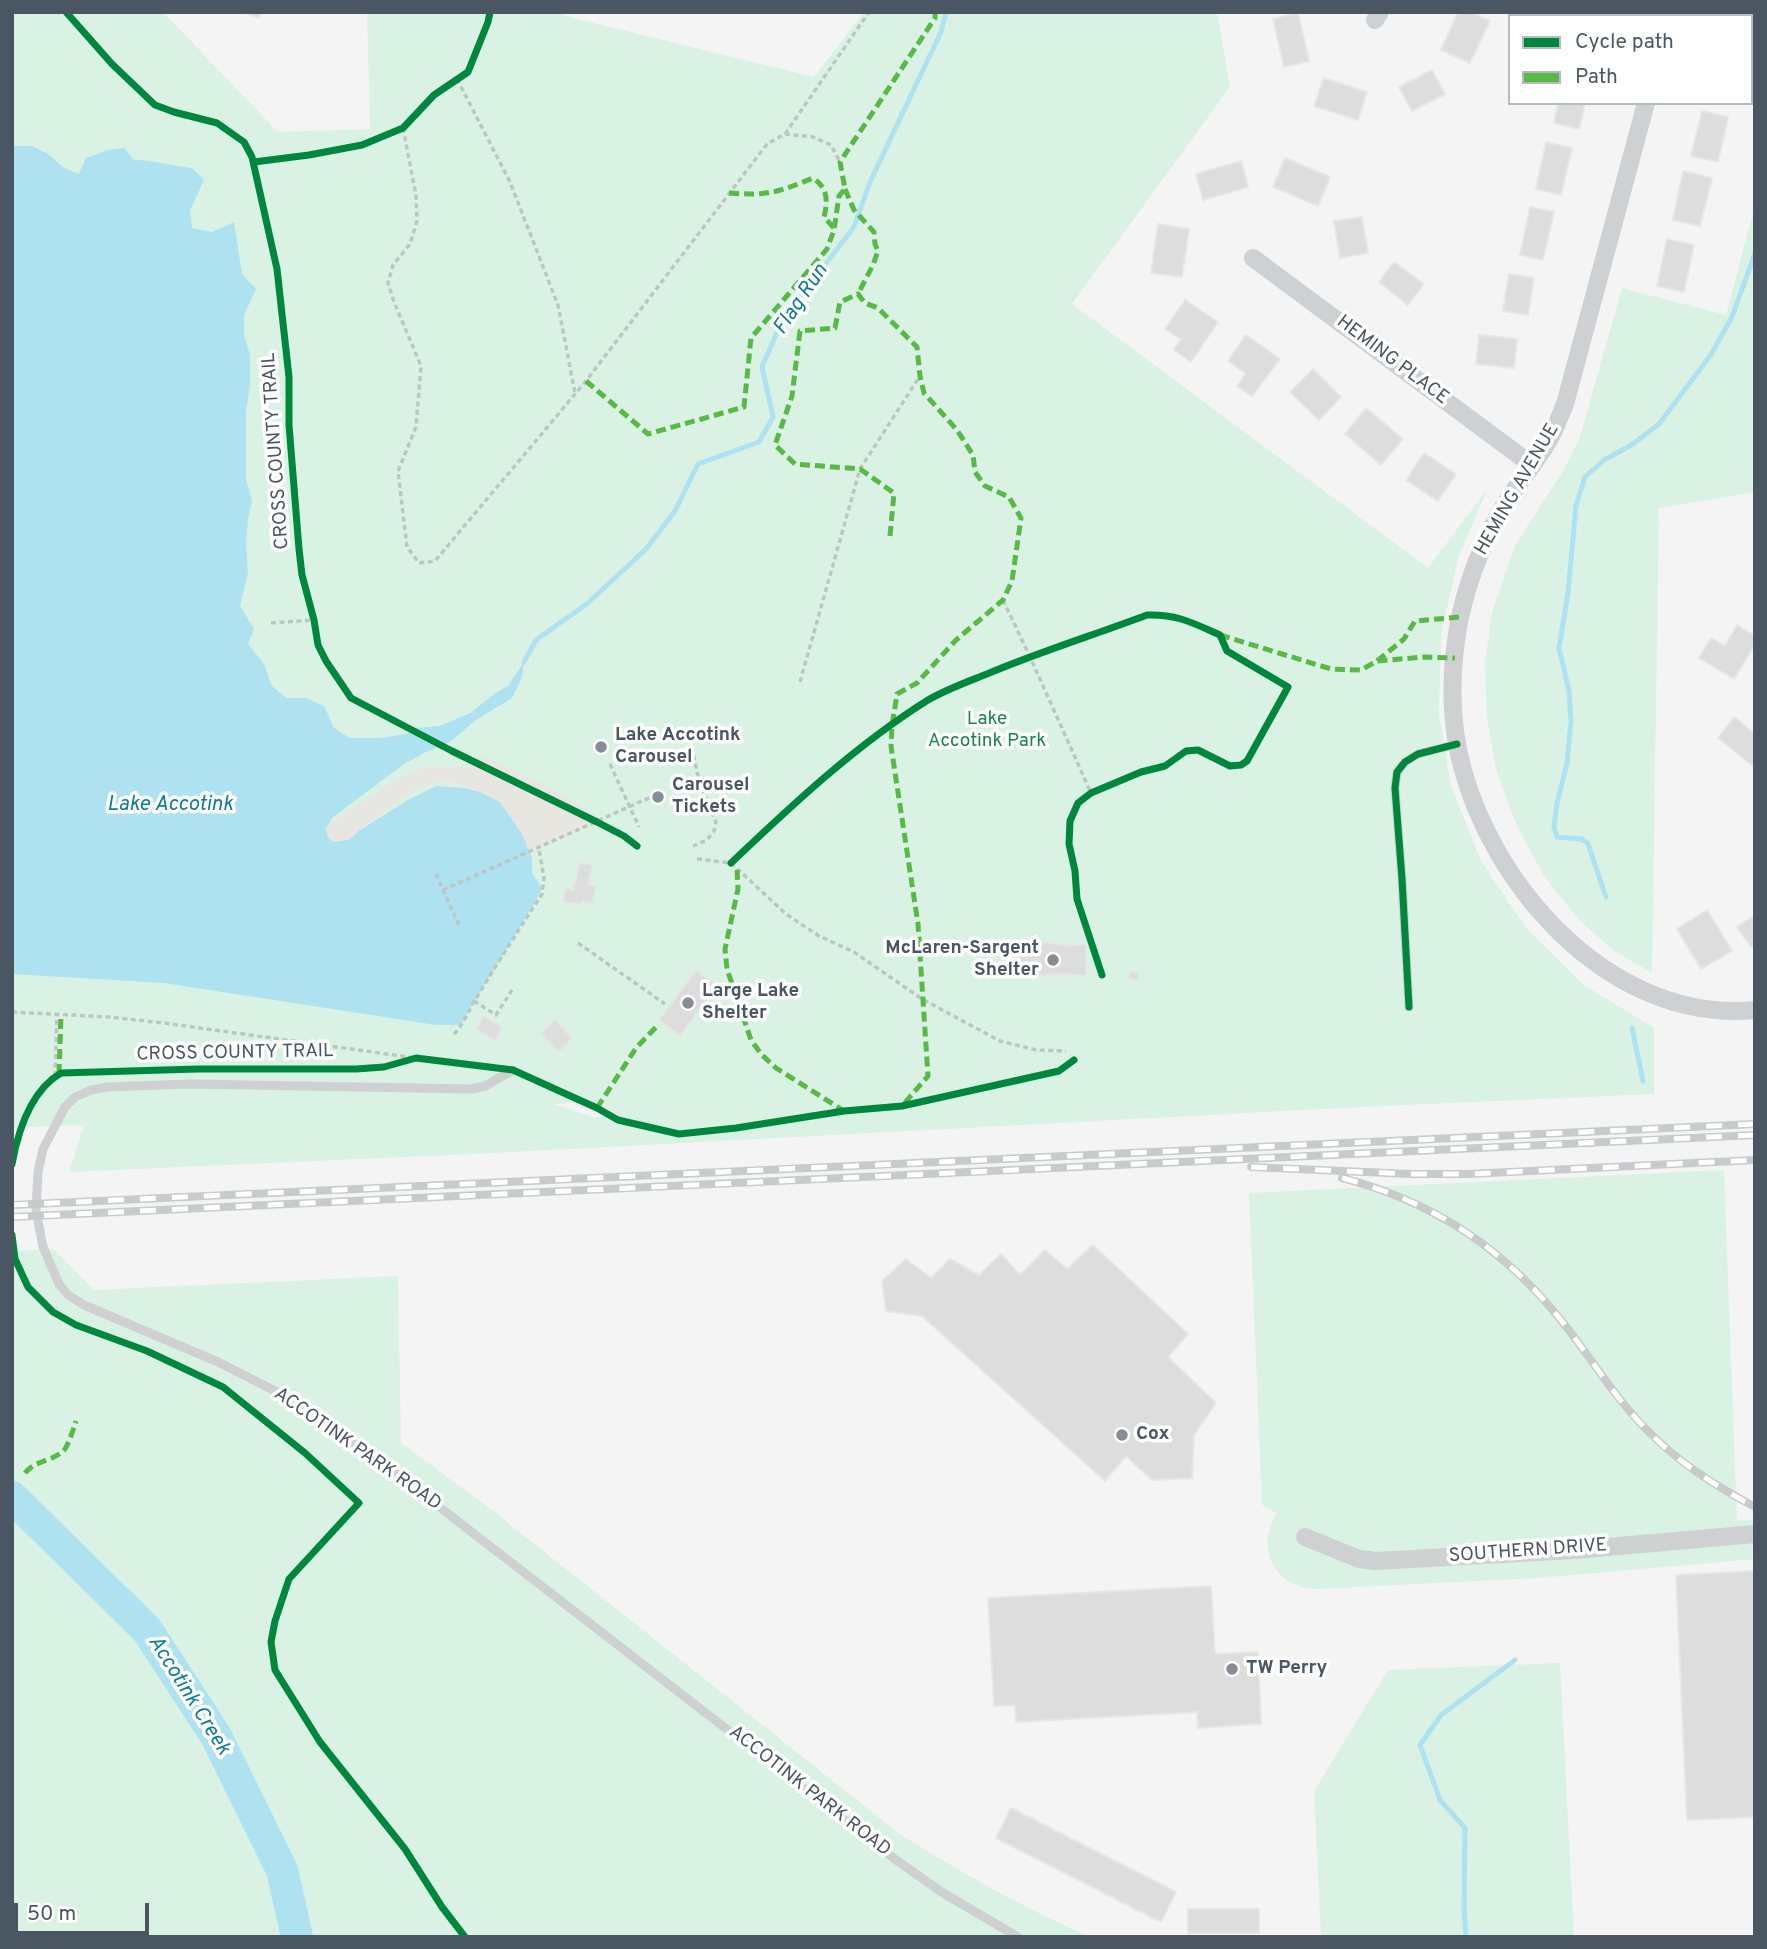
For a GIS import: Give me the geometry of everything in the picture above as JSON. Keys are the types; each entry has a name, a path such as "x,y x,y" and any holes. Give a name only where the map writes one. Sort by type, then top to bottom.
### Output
{"street":[{"name":"HEMING AVENUE","path":"1645,105 1565,404 1550,438 1486,539 1468,586 1456,643 1453,680 1457,744 1472,797 1497,851 1528,899 1571,943 1620,978 1674,1003 1725,1012 1755,1010"},
{"name":"HEMING PLACE","path":"1253,258 1532,465"},
{"name":"SOUTHERN DRIVE","path":"1305,1537 1359,1559 1376,1561 1574,1550 1755,1534"}],"lane":[{"path":"1409,1007 1395,788 1397,772 1405,762 1418,754 1457,744"},
{"name":"ACCOTINK PARK ROAD","path":"513,1070 485,1086 472,1089 189,1084 91,1090 75,1097 65,1107 43,1149 38,1171 36,1210 39,1232 48,1261 59,1284 68,1295 84,1305 218,1362 310,1412 398,1475 896,1860 943,1893 1018,1937"}],"path":[{"path":"403,128 416,195 417,221 410,244 393,265 388,283 421,366 416,427 398,471 407,547 419,563 435,561 575,393 767,144 785,134 869,12"},
{"path":"446,87 468,72"},
{"path":"457,79 510,182 558,305 575,393"},
{"path":"393,132 403,128 411,120"},
{"path":"785,134 813,136 831,145 840,162"},
{"path":"800,682 860,469 920,376"},
{"path":"1003,600 1088,795 1103,788"},
{"path":"311,608 316,633"},
{"path":"271,623 314,621"},
{"path":"1017,661 1043,653"},
{"path":"692,747 699,781 716,822 714,831 707,839 693,846"},
{"path":"610,764 639,827"},
{"path":"443,890 651,797"},
{"path":"585,816 606,827"},
{"path":"454,1034 542,894 544,878 539,848"},
{"path":"731,863 740,855"},
{"path":"697,859 731,863 786,914 819,936 854,952 922,999 1000,1041 1035,1050 1066,1051"},
{"path":"436,874 458,925"},
{"path":"578,943 665,1004"},
{"path":"474,1001 496,1015 512,990"},
{"path":"12,1012 57,1013 164,1023 419,1059"},
{"path":"55,1077 57,1013"},
{"path":"395,1065 419,1059"}],"green space":[{"name":"Lake Accotink Park","path":"12,12 163,12 278,132 370,129 367,12 565,12 565,16 814,77 864,12 1217,12 1230,87 1072,304 1428,568 1488,488 1459,555 1441,634 1439,714 1451,786 1481,861 1526,928 1584,985 1654,1028 1654,1094 69,1172 84,1125 12,1128","holes":["429,766 466,767 602,820 522,834 500,802 447,780 413,790 348,840","605,1102 606,1116 593,1117 554,1104"]},
{"path":"1755,205 1755,492 1659,508 1652,973 1613,950 1579,920 1544,876 1517,826 1497,773 1487,718 1485,662 1492,613 1515,545 1563,471 1580,437 1622,288 1726,315"},
{"path":"1724,1170 1737,1521 1755,1519 1755,1559 1538,1578 1314,1589 1288,1581 1278,1573 1268,1551 1271,1526 1277,1513 1262,1505 1249,1193"},
{"path":"54,1249 94,1290 398,1276 401,1443 488,1507 901,1835 994,1889 1090,1937 12,1937 12,1251"},
{"path":"1560,1663 1574,1937 1321,1937 1314,1791 1388,1670"}],"sand":[{"path":"483,756 542,783 602,820 530,852 522,834 500,802 447,780 413,790 348,840 334,842 328,838 326,828 342,814 399,778 429,766 466,767"}],"water":[{"name":"Lake Accotink","path":"12,146 32,146 48,154 64,168 79,174 86,158 108,150 124,148 134,160 192,168 204,180 190,210 192,228 212,232 234,222 242,274 256,289 244,315 244,335 250,355 250,385 246,411 246,479 252,501 246,545 248,573 240,606 254,629 248,644 264,664 272,686 286,698 306,698 324,706 334,728 350,738 380,738 406,734 416,728 440,726 472,712 508,686 524,662 522,678 512,698 476,720 450,742 404,764 332,818 326,828 328,838 334,842 348,840 408,800 436,786 480,792 500,802 522,834 532,858 532,873 542,888 460,1025 436,1025 164,983 12,974"}],"building":[{"path":"243,12 261,12 258,18"},
{"path":"1458,12 1471,12 1490,21 1470,63 1441,50"},
{"path":"1755,12 1755,36 1753,14 1739,14"},
{"path":"1298,13 1309,61 1284,67 1273,19"},
{"path":"1432,70 1445,94 1412,111 1399,87"},
{"path":"1324,78 1367,92 1358,120 1314,106"},
{"path":"1558,105 1585,105 1579,129 1554,123"},
{"path":"1702,111 1728,117 1718,162 1691,156"},
{"path":"1546,142 1572,148 1561,195 1536,189"},
{"path":"1285,158 1330,177 1318,206 1273,187"},
{"path":"1241,161 1248,187 1203,200 1196,174"},
{"path":"1683,171 1712,178 1700,226 1673,220"},
{"path":"1530,207 1554,212 1543,260 1520,255"},
{"path":"1362,217 1368,253 1340,258 1334,221"},
{"path":"1158,224 1189,229 1182,277 1151,273"},
{"path":"1667,239 1694,245 1684,292 1657,286"},
{"path":"1394,262 1424,284 1408,305 1379,282"},
{"path":"1509,274 1534,278 1528,315 1503,311"},
{"path":"1185,300 1218,322 1191,362 1174,350 1181,339 1165,329"},
{"path":"1246,335 1280,359 1252,396 1237,386 1246,373 1228,361"},
{"path":"1479,335 1517,339 1514,368 1476,364"},
{"path":"1313,369 1341,397 1319,420 1290,392"},
{"path":"1366,408 1403,439 1381,465 1345,434"},
{"path":"1424,453 1456,474 1438,501 1406,480"},
{"path":"1737,625 1755,636 1755,644 1734,679 1699,658 1711,638 1725,646"},
{"path":"1734,717 1755,734 1754,767 1718,738"},
{"path":"580,862 593,865 588,885 596,886 592,904 582,901 581,905 563,901 566,888 573,890"},
{"path":"1707,910 1732,951 1701,969 1677,929"},
{"path":"1755,915 1755,945 1751,947 1737,927"},
{"name":"McLaren-Sargent Shelter","path":"1019,940 1086,944 1086,976 1019,976"},
{"name":"Large Lake Shelter","path":"696,970 717,986 680,1036 659,1020"},
{"path":"1129,972 1139,972 1138,980 1128,979"},
{"path":"484,1016 503,1028 495,1041 476,1029"},
{"path":"555,1019 572,1038 559,1052 541,1033"},
{"path":"1093,1245 1188,1334 1168,1357 1216,1403 1194,1435 1192,1478 1152,1480 1126,1456 1105,1481 922,1316 886,1311 882,1281 906,1259 931,1278 950,1259 979,1275 1001,1254 1020,1275 1045,1250 1067,1269"},
{"path":"1755,1571 1755,1817 1687,1820 1676,1575"},
{"path":"1211,1586 1215,1654 1258,1652 1261,1724 1198,1728 1197,1712 1016,1722 1015,1705 994,1706 988,1598"},
{"path":"1011,1808 1176,1892 1161,1922 996,1838"},
{"path":"1188,1909 1259,1909 1259,1933 1188,1933"}],"waterway":[{"name":"Flag Run","path":"524,662 536,640 588,603 646,549 675,511 698,464 759,442 773,417 762,367 782,321 854,227 870,182 941,32 946,12"},
{"path":"1606,897 1588,844 1582,839 1557,837 1554,827 1567,763 1571,721 1569,691 1559,648 1568,593 1576,506 1585,477 1604,460 1633,444 1659,424 1710,356 1732,317 1755,253"},
{"path":"1632,1028 1643,1081"},
{"name":"Accotink Creek","path":"12,1497 147,1630 216,1736 282,1870 297,1937"},
{"path":"1466,1937 1465,1828 1440,1800 1420,1745 1441,1715 1515,1660"}],"railway":[{"path":"12,1205 1755,1124"},
{"path":"12,1217 1755,1135"},
{"path":"1251,1167 1469,1174 1755,1160"},
{"path":"1342,1178 1409,1201 1439,1216 1495,1254 1545,1301 1626,1406 1659,1442 1698,1473 1755,1507"}],"marked path":[{"path":"586,381 648,434 744,407 751,338 827,249 834,230 839,196 845,189 840,162 935,18 935,12"},
{"path":"729,193 773,192 813,178 822,186 826,200 824,217 834,228"},
{"path":"845,189 854,210 874,232 878,251 858,294"},
{"path":"890,536 894,493 860,469 795,464 775,445 792,396 800,331 835,328 840,302 858,294 865,303 878,308 917,347 924,393 957,430 973,455 975,472 985,486 1009,497 1021,518 1012,581 1003,600 956,640 917,683 897,694 891,746 918,924 928,1076 902,1106"},
{"path":"1377,661 1404,639 1415,621 1460,617"},
{"path":"1220,635 1331,669 1361,670 1377,661 1424,657 1455,658"},
{"path":"737,870 738,889 725,949 727,969 751,1040 776,1068 844,1111"},
{"path":"59,1074 61,1014"},
{"path":"597,1108 636,1048 658,1025"},
{"path":"25,1473 34,1465 65,1449 76,1421"}],"cycle path":[{"name":"CROSS COUNTY TRAIL","path":"66,12 112,64 155,105 217,123 244,142 252,157 277,269 289,377 289,425 302,575 318,645 351,698 597,822 637,846"},
{"path":"254,162 362,145 403,128 434,95 468,72 490,12"},
{"path":"731,863 850,756 935,696 1026,658 1147,615 1185,620 1220,635 1227,651 1288,687 1247,761 1241,765 1230,766 1198,750 1186,751 1165,766 1141,772 1091,793 1078,803 1070,821 1069,844 1077,899 1102,975"},
{"path":"1409,1007 1395,788 1397,772 1405,762 1418,754 1457,744"},
{"name":"CROSS COUNTY TRAIL","path":"12,1164 22,1125 33,1101 41,1090 61,1073 198,1069 356,1069 384,1067 416,1058 513,1070 618,1120 679,1134 844,1111 902,1106 1059,1071 1074,1060"},
{"path":"12,1235 15,1259 28,1287 53,1312 76,1325 147,1351 223,1387 305,1453 359,1503 289,1579 271,1642 275,1670 320,1742 405,1849 442,1907 465,1937"}],"place":[{"name":"Lake Accotink Carousel","path":"601,747"},
{"name":"Carousel Tickets","path":"658,797"},
{"name":"McLaren-Sargent Shelter","path":"1053,960"},
{"name":"Large Lake Shelter","path":"688,1003"},
{"name":"Cox","path":"1122,1435"},
{"name":"TW Perry","path":"1232,1669"}]}
